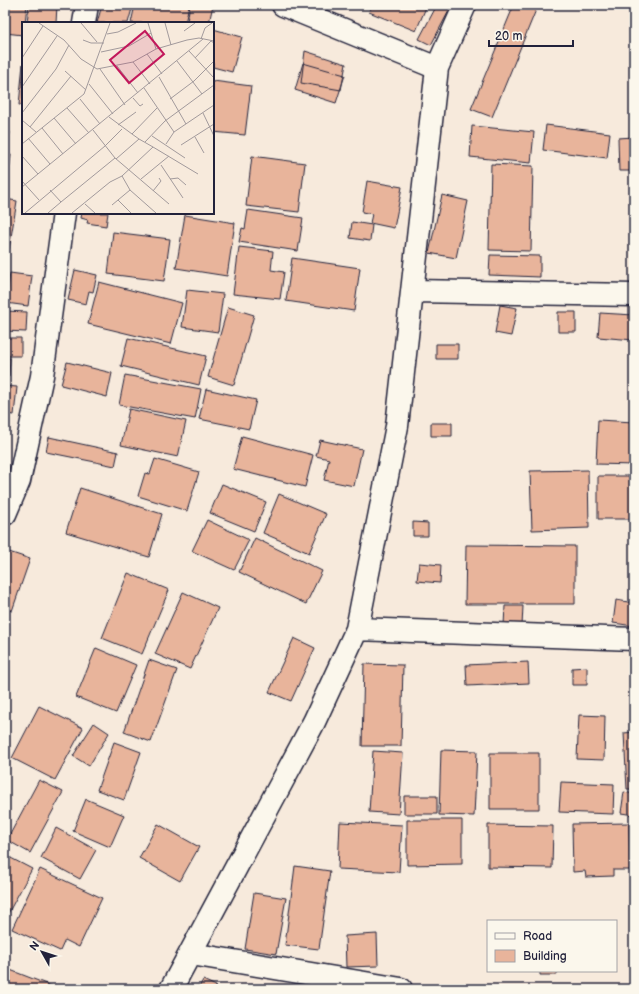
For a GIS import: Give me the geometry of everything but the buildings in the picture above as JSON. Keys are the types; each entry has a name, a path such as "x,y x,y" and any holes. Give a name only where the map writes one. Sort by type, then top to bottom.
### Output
{"street":[{"path":"84,22 87,5"},
{"path":"283,5 437,68"},
{"path":"171,989 314,722 357,629 396,426 437,68 465,5"},
{"path":"5,514 19,481 42,376 64,214"},
{"path":"412,291 634,295"},
{"path":"357,629 634,639"},
{"path":"191,954 401,989"}]}
